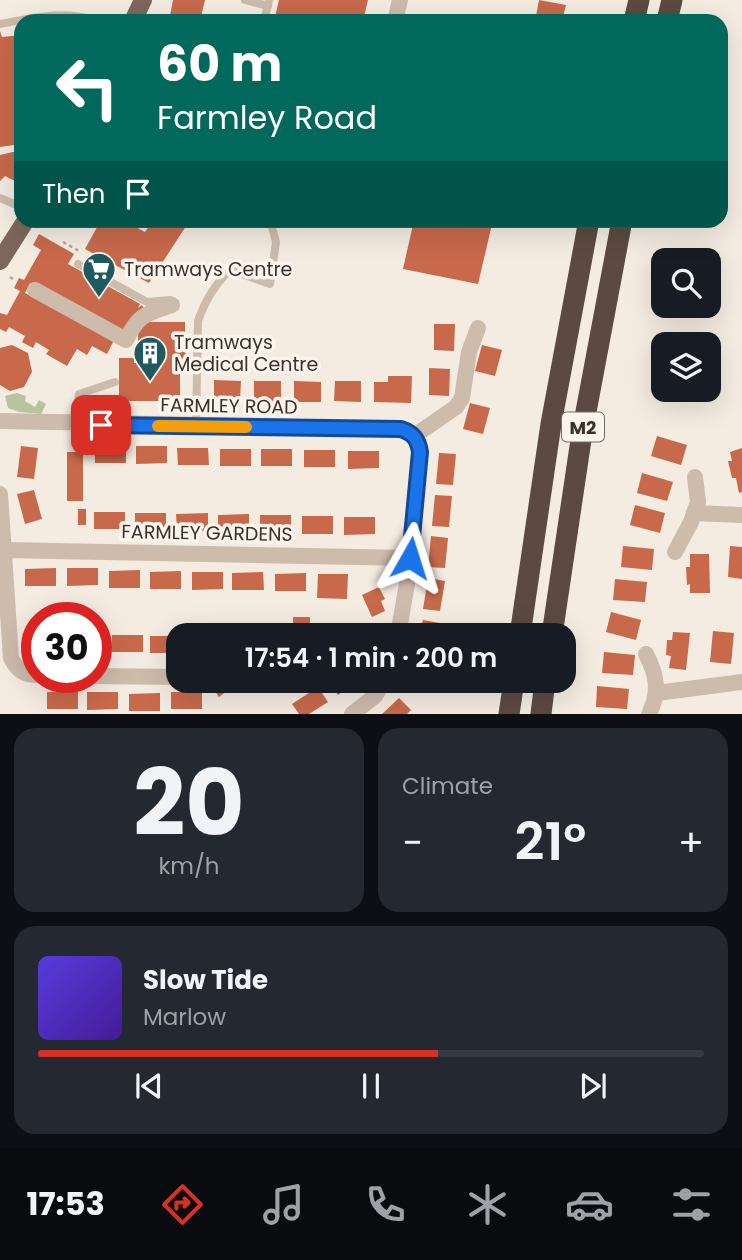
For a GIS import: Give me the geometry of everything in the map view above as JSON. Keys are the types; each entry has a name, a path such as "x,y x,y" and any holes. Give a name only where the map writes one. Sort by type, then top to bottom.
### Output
{"highway":[{"name":"M2","path":"522,623 551,424 588,228"},
{"name":"M2","path":"554,623 582,433 620,228"},
{"path":"509,714 512,693"},
{"path":"541,714 544,693"}],"main road":[{"path":"5,269 23,228"}],"street":[{"path":"35,290 126,340 136,321 172,302"},
{"path":"400,623 410,558 420,452 414,436 456,407 462,398 469,352 478,328"},
{"name":"FARMLEY ROAD","path":"0,421 401,429 414,436"},
{"path":"675,552 698,502 695,477"},
{"path":"0,494 11,658 21,672"},
{"path":"694,513 742,515"},
{"name":"FARMLEY GARDENS","path":"4,550 410,558"},
{"path":"646,654 654,669 657,693 649,714"},
{"path":"112,676 166,677"},
{"path":"657,693 742,682"},
{"path":"352,714 377,693"}],"lane":[{"path":"245,0 268,3"},
{"path":"196,426 198,321 202,309 216,285 230,270 270,284 275,242 272,228"},
{"path":"78,264 147,302 172,302"},
{"path":"75,424 79,394 115,382"}],"path":[{"path":"5,269 16,281"}],"green space":[{"path":"17,393 26,396 25,401 35,407 39,400 46,404 41,414 8,408 5,396"}],"building":[{"path":"173,0 205,0 202,14 170,14"},
{"path":"279,0 368,0 365,14 276,14"},
{"path":"539,0 566,5 564,14 536,14"},
{"path":"0,31 2,37 14,36 14,145 0,147"},
{"path":"14,152 14,180 5,176 0,181 0,155"},
{"path":"97,228 138,228 145,232 148,228 185,228 149,283 85,249"},
{"path":"412,228 491,228 478,284 403,269"},
{"name":"Tramways Centre","path":"39,234 74,254 68,264 140,304 138,308 142,305 148,316 125,332 30,283 25,293 114,340 107,354 92,346 87,355 77,349 67,366 46,354 49,350 36,342 33,348 22,342 25,336 9,327 6,332 0,329 0,313 7,315 20,291 14,288 19,278 24,280 41,250 33,245"},
{"name":"Tramways Medical Centre","path":"138,322 185,322 186,365 180,365 180,403 119,401 119,358 134,358 134,363 138,363"},
{"path":"434,324 455,324 454,351 434,350"},
{"path":"12,345 28,353 32,372 24,387 10,391 0,385 0,348"},
{"path":"482,345 502,350 495,376 475,371"},
{"path":"429,368 450,369 449,396 429,395"},
{"path":"388,376 412,376 411,403 374,402 374,382 388,382"},
{"path":"214,380 241,381 240,401 214,401"},
{"path":"254,381 281,381 281,402 254,401"},
{"path":"294,381 321,382 321,402 294,402"},
{"path":"335,381 361,381 361,402 334,401"},
{"path":"470,403 490,408 483,434 463,429"},
{"path":"657,436 687,445 681,465 651,456"},
{"path":"21,446 38,448 34,479 17,477"},
{"path":"95,446 126,446 126,463 95,463"},
{"path":"136,446 167,446 167,463 136,464"},
{"path":"177,448 208,448 209,465 178,465"},
{"path":"742,448 742,492 739,493 728,461 732,461 730,452"},
{"path":"220,449 251,449 251,466 220,466"},
{"path":"261,449 292,449 292,466 261,466"},
{"path":"304,450 335,450 335,467 304,467"},
{"path":"348,451 379,451 379,468 348,469"},
{"path":"67,452 83,452 83,501 67,501"},
{"path":"439,453 456,454 453,485 436,484"},
{"path":"642,473 673,482 667,501 637,493"},
{"path":"34,490 42,519 25,524 17,494"},
{"path":"435,495 452,496 449,527 432,526"},
{"path":"635,505 665,513 660,533 630,525"},
{"path":"78,509 86,509 86,525 78,525"},
{"path":"94,512 125,512 125,529 94,529"},
{"path":"135,513 166,513 166,530 135,530"},
{"path":"208,513 208,531 177,531 176,514"},
{"path":"249,514 249,532 218,532 218,515"},
{"path":"260,515 291,515 291,532 260,533"},
{"path":"302,516 333,516 333,534 302,534"},
{"path":"344,517 375,517 375,534 344,535"},
{"path":"431,536 448,538 445,568 428,567"},
{"path":"623,546 654,549 652,570 621,567"},
{"path":"730,546 742,547 742,579 728,577"},
{"path":"690,554 709,554 710,593 690,593 686,567 690,567"},
{"path":"56,568 56,586 25,586 25,569"},
{"path":"67,568 98,568 98,585 67,586"},
{"path":"140,570 140,588 109,588 109,571"},
{"path":"181,571 181,589 150,589 150,572"},
{"path":"192,572 223,572 223,589 192,590"},
{"path":"263,572 264,590 232,590 232,573"},
{"path":"306,573 306,591 275,591 275,574"},
{"path":"318,574 348,574 347,599 317,598"},
{"path":"428,578 445,581 440,611 423,609"},
{"path":"615,579 647,582 645,602 613,600"},
{"path":"379,587 385,599 381,601 385,611 372,617 362,595"},
{"path":"611,612 641,620 636,640 606,632"},
{"path":"293,617 310,617 310,623 293,623"},
{"path":"713,631 734,633 731,664 710,662"},
{"path":"673,632 690,633 686,670 669,668 671,656 666,655 667,640 672,640"},
{"path":"112,635 143,635 143,652 112,652"},
{"path":"150,636 166,636 166,653 150,653"},
{"path":"604,652 635,655 633,675 602,673"},
{"path":"597,686 629,689 627,709 596,707"},
{"path":"118,692 118,709 87,710 87,693"},
{"path":"47,693 78,693 78,709 47,709"},
{"path":"160,693 160,711 129,711 129,694"},
{"path":"171,693 202,693 202,709 171,709"},
{"path":"309,693 322,693 328,702 309,714 299,714 292,704"},
{"path":"399,698 411,710 407,714 382,714"}],"slow traffic":[{"path":"158,426 246,427"}],"place":[{"name":"Tramways Centre","path":"99,299"},
{"name":"Tramways Medical Centre","path":"150,383"}],"route":[{"path":"101,425 401,429 409,432 419,444 420,452 410,558"}]}
